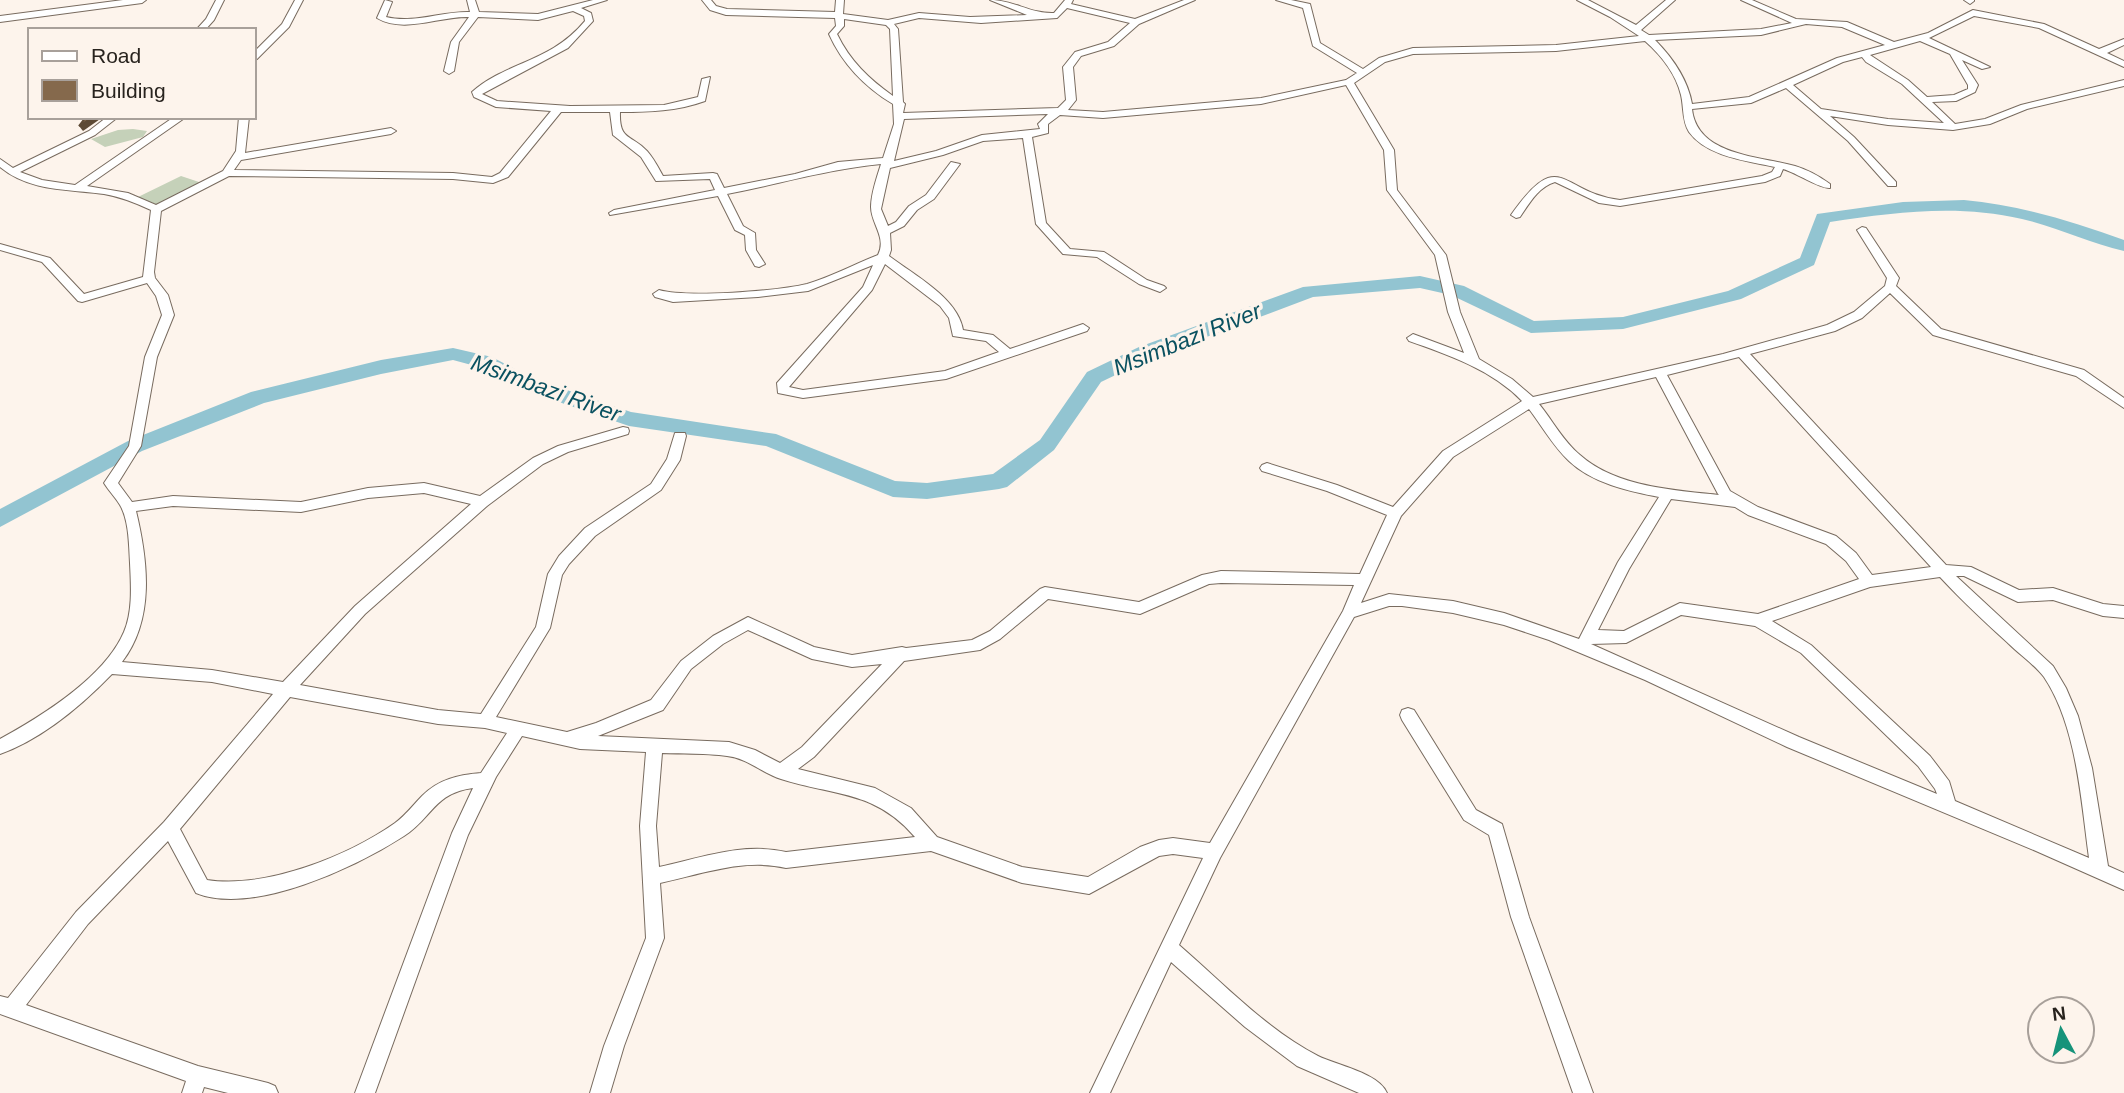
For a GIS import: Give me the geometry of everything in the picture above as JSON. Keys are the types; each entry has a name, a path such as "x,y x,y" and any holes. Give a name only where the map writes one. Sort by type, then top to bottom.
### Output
{"street":[{"path":"0,19 30,11 142,0"},
{"path":"202,28 210,20 220,0"},
{"path":"256,55 286,25 299,0"},
{"path":"471,0 475,15"},
{"path":"388,2 381,18 394,23 475,15 538,17 603,0"},
{"path":"706,0 713,8 726,12 838,15 889,23 894,29 900,104 876,209 885,232 883,257 868,288 783,383 784,392 803,394 934,378 1083,328"},
{"path":"840,0 840,26 833,34 844,55 873,87 900,104"},
{"path":"994,0 1041,16"},
{"path":"614,213 796,177 838,165 888,162 939,153 982,138 1045,131 1043,123 1067,107 1073,96 1068,71 1075,57 1111,44 1136,22 1191,0"},
{"path":"1280,0 1304,2 1315,44 1362,72"},
{"path":"1581,0 1638,28 1648,38 1668,61 1683,88 1689,107 1689,125 1705,141 1802,171 1826,186"},
{"path":"1638,28 1671,0"},
{"path":"1745,0 1803,23"},
{"path":"1970,0 1973,13"},
{"path":"889,23 905,12 973,20 1057,15 1068,3 1136,22"},
{"path":"572,7 588,15 589,22 577,37 548,58 497,79 475,93 497,104 615,108 696,103 704,96 707,79"},
{"path":"1689,107 1751,100 1840,60 1939,32 1973,13 2041,26 2124,64"},
{"path":"449,71 455,42 475,15"},
{"path":"899,116 1059,111 1083,115 1114,114 1261,101 1349,82 1382,60 1413,51 1556,48 1648,38 1761,32 1803,23 1839,23 1892,45"},
{"path":"1921,38 1985,67"},
{"path":"2098,53 2124,43"},
{"path":"1925,100 1956,98 1972,90 1973,85 1953,52"},
{"path":"1865,54 1868,60 1897,76 1953,127"},
{"path":"1349,82 1389,150 1392,190 1440,256 1454,312 1473,360"},
{"path":"1818,111 1888,122 1953,127 1987,122 2024,107 2124,83"},
{"path":"1788,85 1876,163 1892,184"},
{"path":"156,209 227,173 453,176 493,180 503,175 560,107"},
{"path":"615,108 615,132 620,139 643,153 660,179 711,175 739,228 750,233 751,250 759,264"},
{"path":"12,172 93,133 110,119"},
{"path":"76,189 178,119"},
{"path":"227,173 238,157 244,119"},
{"path":"238,157 391,131"},
{"path":"1027,135 1043,227 1067,252 1100,254 1143,282 1160,288"},
{"path":"0,162 12,172 76,189 122,194 156,209"},
{"path":"885,232 900,224 913,208 930,197 955,164"},
{"path":"1516,215 1536,186 1549,181 1571,183 1597,201 1620,203 1765,179 1776,174 1780,166"},
{"path":"0,747 38,726 108,667 133,629 138,605 129,507 111,484 135,446 151,357 168,309 162,295 149,279 156,209"},
{"path":"1100,1093 1214,852 1349,613 1395,513 1448,454 1530,402 1742,353 1831,328 1858,315 1890,287 1893,278 1862,230"},
{"path":"0,247 46,260 82,298 149,279"},
{"path":"659,294 673,298 752,294 808,287 883,257"},
{"path":"883,257 944,303 955,317 957,332 989,338 1009,354"},
{"path":"1890,287 1937,332 2080,373 2124,404"},
{"path":"654,307 673,298"},
{"path":"1413,338 1473,360 1498,374 1530,402 1579,463 1596,472 1667,495 1734,502 1832,540 1852,557 1869,581"},
{"path":"1742,353 1943,571 2055,682 2074,729 2100,871"},
{"path":"1659,372 1719,485 1734,502"},
{"path":"268,1093 195,1085 6,1007 82,919 170,828 285,691 360,610 482,502 538,461 563,449 623,431"},
{"path":"485,721 542,628 555,574 564,560 590,532 656,487 673,460 680,436"},
{"path":"1267,468 1332,488 1395,513"},
{"path":"129,507 173,501 301,507 368,493 424,488 482,502"},
{"path":"1584,642 1646,526 1667,495"},
{"path":"1758,620 1869,581 1943,571 1966,571 2018,596 2053,594 2103,610 2124,612"},
{"path":"556,738 590,732 657,705 686,665 710,645 748,623 800,649 840,661 975,646 995,635 1045,593 1140,608 1207,579 1221,577 1364,580"},
{"path":"1349,613 1389,600 1421,601 1497,617 1584,642 1861,771 2124,882"},
{"path":"1584,642 1626,637 1680,609 1758,620 1806,649 1916,753 1943,786 1948,807"},
{"path":"780,772 808,752 902,653"},
{"path":"108,667 212,676 438,717 485,721 556,738 729,749 749,755 780,772 869,793 905,813 931,843"},
{"path":"1408,715 1470,816 1496,830 1520,917 1583,1093"},
{"path":"365,1093 460,833 486,780 517,730"},
{"path":"600,1093 614,1045 654,938 648,826 655,746"},
{"path":"170,828 202,887 219,890 261,886 310,873 389,836 450,786 486,780"},
{"path":"651,877 730,860 774,856 786,860 931,843 1022,875 1089,886 1142,853 1163,844 1185,844 1214,852"},
{"path":"1170,949 1282,1044 1307,1060 1354,1078 1377,1093"}],"green space":[{"path":"118,130 147,131 143,137 105,147 91,139"},
{"path":"181,176 202,183 158,205 138,197"}],"waterway":[{"name":"Msimbazi River","path":"0,519 135,446 258,397 381,367 453,354 485,362 525,383 629,419 769,439 893,489 927,491 999,481 1047,445 1094,377 1146,352 1310,291 1420,282 1457,290 1531,327 1623,323 1734,295 1808,261 1823,218 1923,205 1964,205 2020,213 2124,246"}]}
